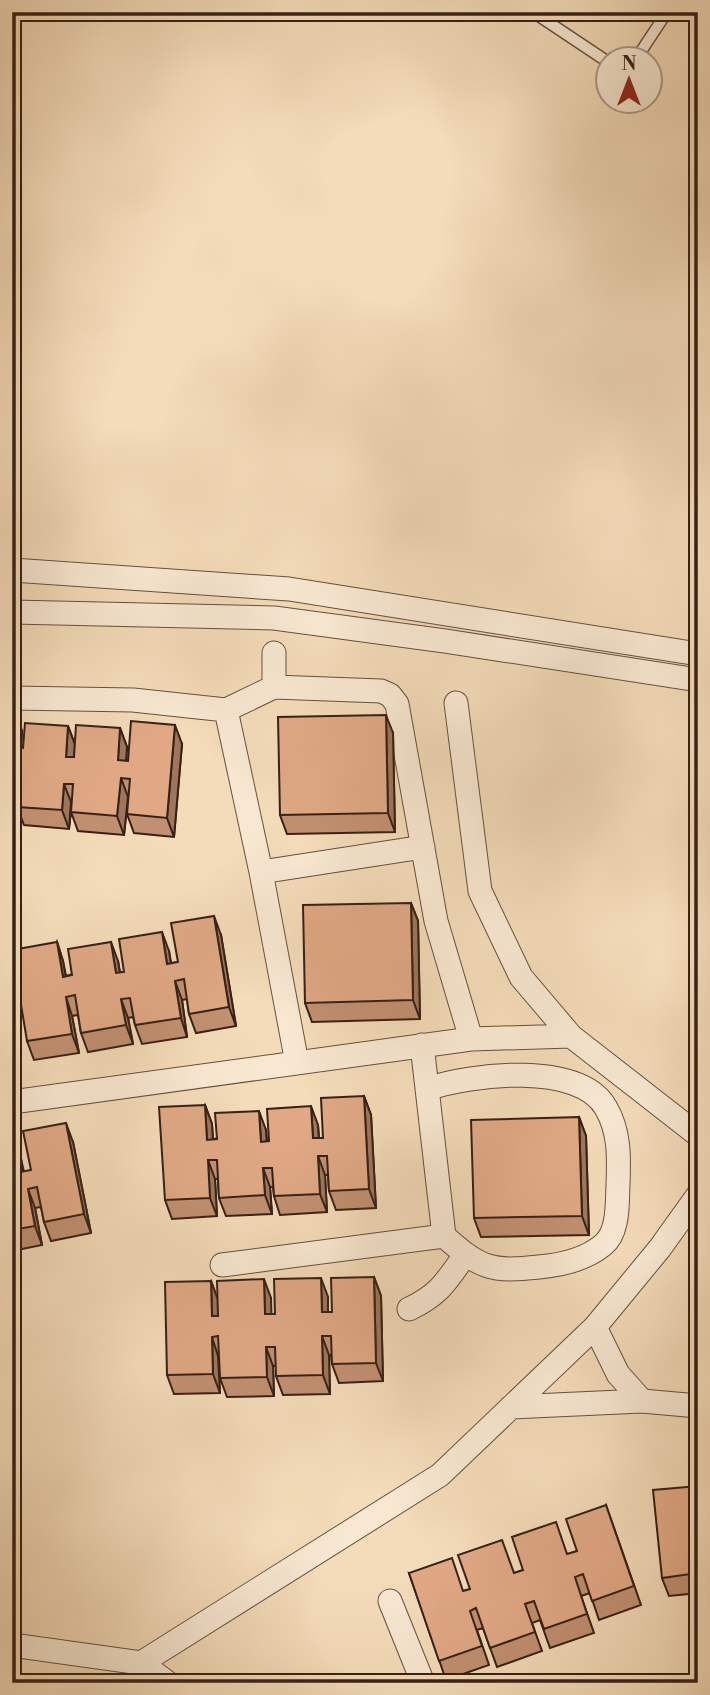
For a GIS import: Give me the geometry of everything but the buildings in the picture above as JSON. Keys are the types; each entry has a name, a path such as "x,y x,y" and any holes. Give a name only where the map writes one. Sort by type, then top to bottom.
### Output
{"street":[{"path":"12,570 298,591 698,654"},
{"path":"294,621 298,591"},
{"path":"12,612 294,621 698,680"},
{"path":"275,653 275,687"},
{"path":"12,698 133,700 226,710 275,687 381,691 390,695 401,712 436,922 471,1039"},
{"path":"456,703 480,891 521,977 571,1037 698,1135"},
{"path":"226,710 261,872 297,1063"},
{"path":"261,872 423,847"},
{"path":"12,1102 471,1039 571,1037"},
{"path":"422,1045 427,1089 444,1236 465,1255 499,1271 567,1264 604,1244 617,1218 619,1144 606,1106 576,1082 534,1074 451,1080 427,1089"},
{"path":"141,1663 440,1475 596,1327 660,1248 698,1195"},
{"path":"222,1265 444,1236"},
{"path":"409,1309 431,1299 443,1288 465,1255"},
{"path":"596,1327 618,1374 642,1401"},
{"path":"511,1407 642,1401 698,1406"},
{"path":"390,1601 422,1683"},
{"path":"12,1645 141,1663 168,1683"}],"lane":[{"path":"533,12 594,53"},
{"path":"645,46 667,12"}]}
